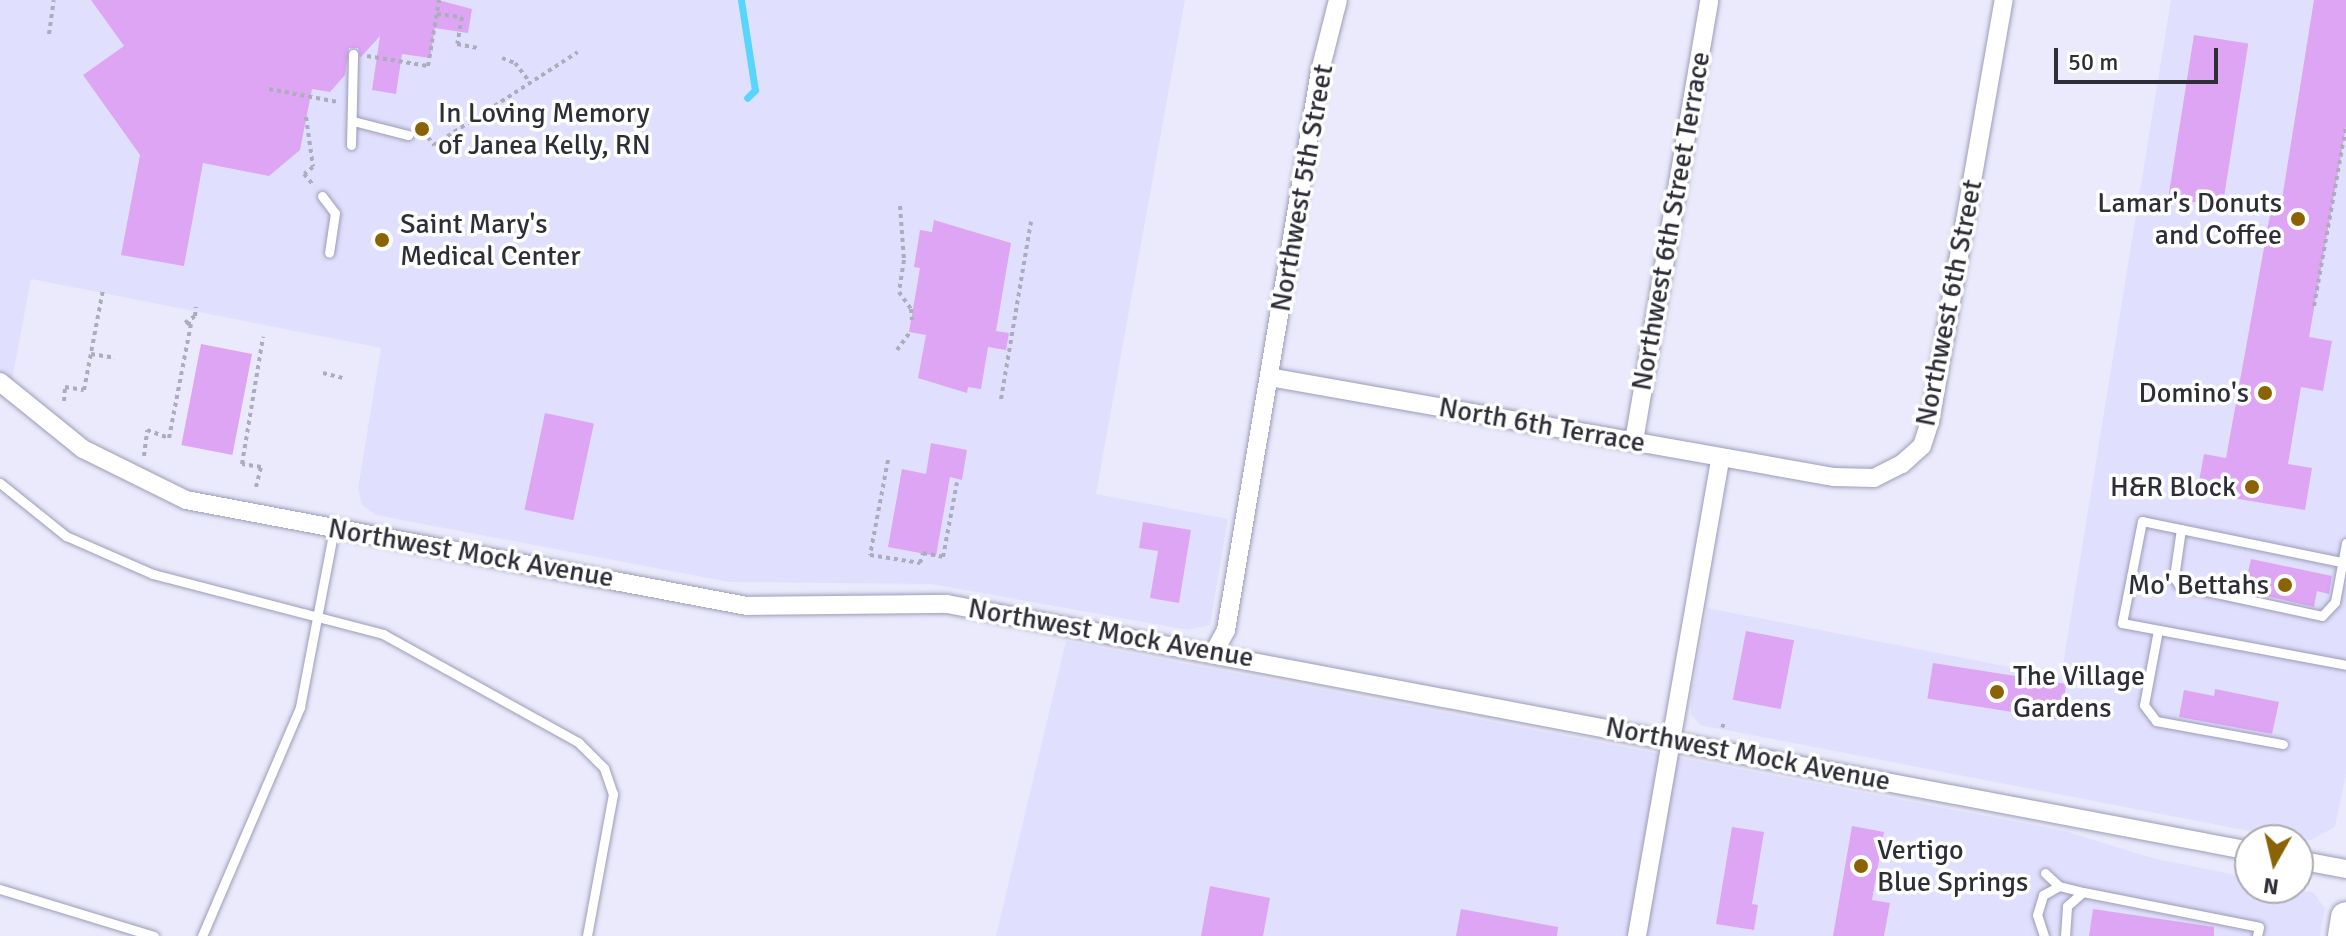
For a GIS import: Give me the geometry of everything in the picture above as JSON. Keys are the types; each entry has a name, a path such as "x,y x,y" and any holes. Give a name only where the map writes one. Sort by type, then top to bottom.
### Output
{"main road":[{"path":"2343,936 2346,917"}],"street":[{"name":"Northwest 5th Street","path":"1214,652 1226,630 1320,71 1338,0"},
{"name":"Northwest 6th Street Terrace","path":"1634,441 1709,0"},
{"name":"Northwest 6th Street","path":"1720,458 1834,477 1874,478 1902,464 1922,446 1930,422 2004,0"},
{"name":"North 6th Terrace","path":"1269,377 1720,458"},
{"name":"Northwest Mock Avenue","path":"0,382 83,449 144,483 186,500 747,606 947,604 1214,652 2234,848"},
{"path":"1637,936 1720,458"},
{"path":"2314,863 2346,869"}],"lane":[{"path":"351,145 353,54"},
{"path":"353,121 408,135"},
{"path":"322,196 335,213 329,253"},
{"path":"0,483 66,536 153,574 383,634 578,742 604,768 613,794 587,936"},
{"path":"2345,563 2142,521 2122,623 2346,665"},
{"path":"202,936 300,707 334,528"},
{"path":"2181,529 2174,577 2190,590 2322,616 2335,602 2345,563 2346,543"},
{"path":"2158,630 2144,705 2156,721 2283,744"},
{"path":"2045,873 2059,886 2259,927 2257,936"},
{"path":"2044,936 2037,915 2043,895 2059,886"},
{"path":"0,889 154,936"},
{"path":"2065,936 2067,906 2083,892"}],"path":[{"path":"49,34 54,0"},
{"path":"353,54 428,66 439,0"},
{"path":"437,13 462,17 457,44 478,48"},
{"path":"422,129 434,145 578,52"},
{"path":"502,58 515,63 530,82"},
{"path":"269,89 341,103"},
{"path":"306,117 313,167 304,174 322,196"},
{"path":"2314,306 2346,127"},
{"path":"900,206 904,260 899,292 911,309 912,320"},
{"path":"1001,399 1031,222"},
{"path":"64,401 65,387 84,390 103,289"},
{"path":"144,456 147,430 169,438 191,324 185,323 195,316 196,307"},
{"path":"897,350 910,332"},
{"path":"256,487 261,467 242,464 263,337"},
{"path":"91,354 115,358"},
{"path":"323,373 343,378"},
{"path":"888,460 870,555 920,563 923,553 943,557 957,482"},
{"path":"1721,725 1728,728"}],"shaded area":[{"path":"0,0 1185,0 1096,494 1228,519 1210,625 1188,630 931,584 729,582 376,515 362,505 358,489 381,348 31,279 10,391 0,382"},
{"path":"2171,0 2346,0 2346,774 2335,827 2314,838 2314,824 2234,824 2234,828 1700,725 1691,714 1707,608 2061,677"},
{"path":"1066,641 2065,831 2152,858 2234,875 2234,904 2314,904 2314,893 2325,908 2320,936 996,936"}],"building":[{"path":"91,0 438,0 472,9 468,33 435,28 430,58 402,54 396,94 372,90 380,36 360,58 358,48 349,48 345,75 330,92 312,89 300,150 269,176 203,163 184,266 121,255 140,155 83,75 124,46"},
{"path":"2314,0 2346,0 2346,127 2309,337 2332,341 2323,391 2301,387 2288,464 2312,468 2305,510 2197,492 2204,454 2226,458 2273,198 2282,199"},
{"path":"2194,35 2248,44 2223,207 2168,198"},
{"path":"934,220 1011,243 996,331 1009,333 1006,350 988,347 981,389 968,387 967,393 918,378 926,335 909,332 920,268 914,267 920,230 932,232"},
{"path":"201,344 252,354 232,455 181,445"},
{"path":"545,413 594,423 573,520 524,510"},
{"path":"931,443 967,450 962,480 950,477 936,556 888,547 902,469 926,474"},
{"path":"1143,522 1191,530 1179,603 1150,598 1158,551 1139,548"},
{"name":"Mo' Bettahs","path":"2251,559 2332,576 2329,594 2317,591 2314,607 2244,591"},
{"path":"1746,631 1794,640 1781,709 1733,700"},
{"name":"The Village Gardens","path":"1933,663 2066,684 2061,720 1927,699"},
{"path":"2215,689 2279,702 2272,734 2179,717 2184,690 2214,696"},
{"name":"Vertigo Blue Springs","path":"1852,826 1884,832 1872,900 1890,903 1884,936 1833,936"},
{"path":"1732,827 1764,832 1752,904 1758,905 1754,930 1716,924"},
{"path":"1210,886 1270,898 1263,936 1201,936"},
{"path":"1461,909 1558,927 1557,936 1456,936"},
{"path":"2093,909 2214,927 2214,936 2089,936"}],"waterway":[{"path":"741,0 755,90 747,98"}],"place":[{"name":"In Loving Memory of Janea Kelly, RN","path":"422,129"},
{"name":"Lamar's Donuts and Coffee","path":"2298,219"},
{"name":"Saint Mary's Medical Center","path":"382,240"},
{"name":"Domino's","path":"2265,393"},
{"name":"H&R Block","path":"2252,487"},
{"name":"Mo' Bettahs","path":"2285,585"},
{"name":"The Village Gardens","path":"1997,692"},
{"name":"Vertigo Blue Springs","path":"1861,866"}]}
